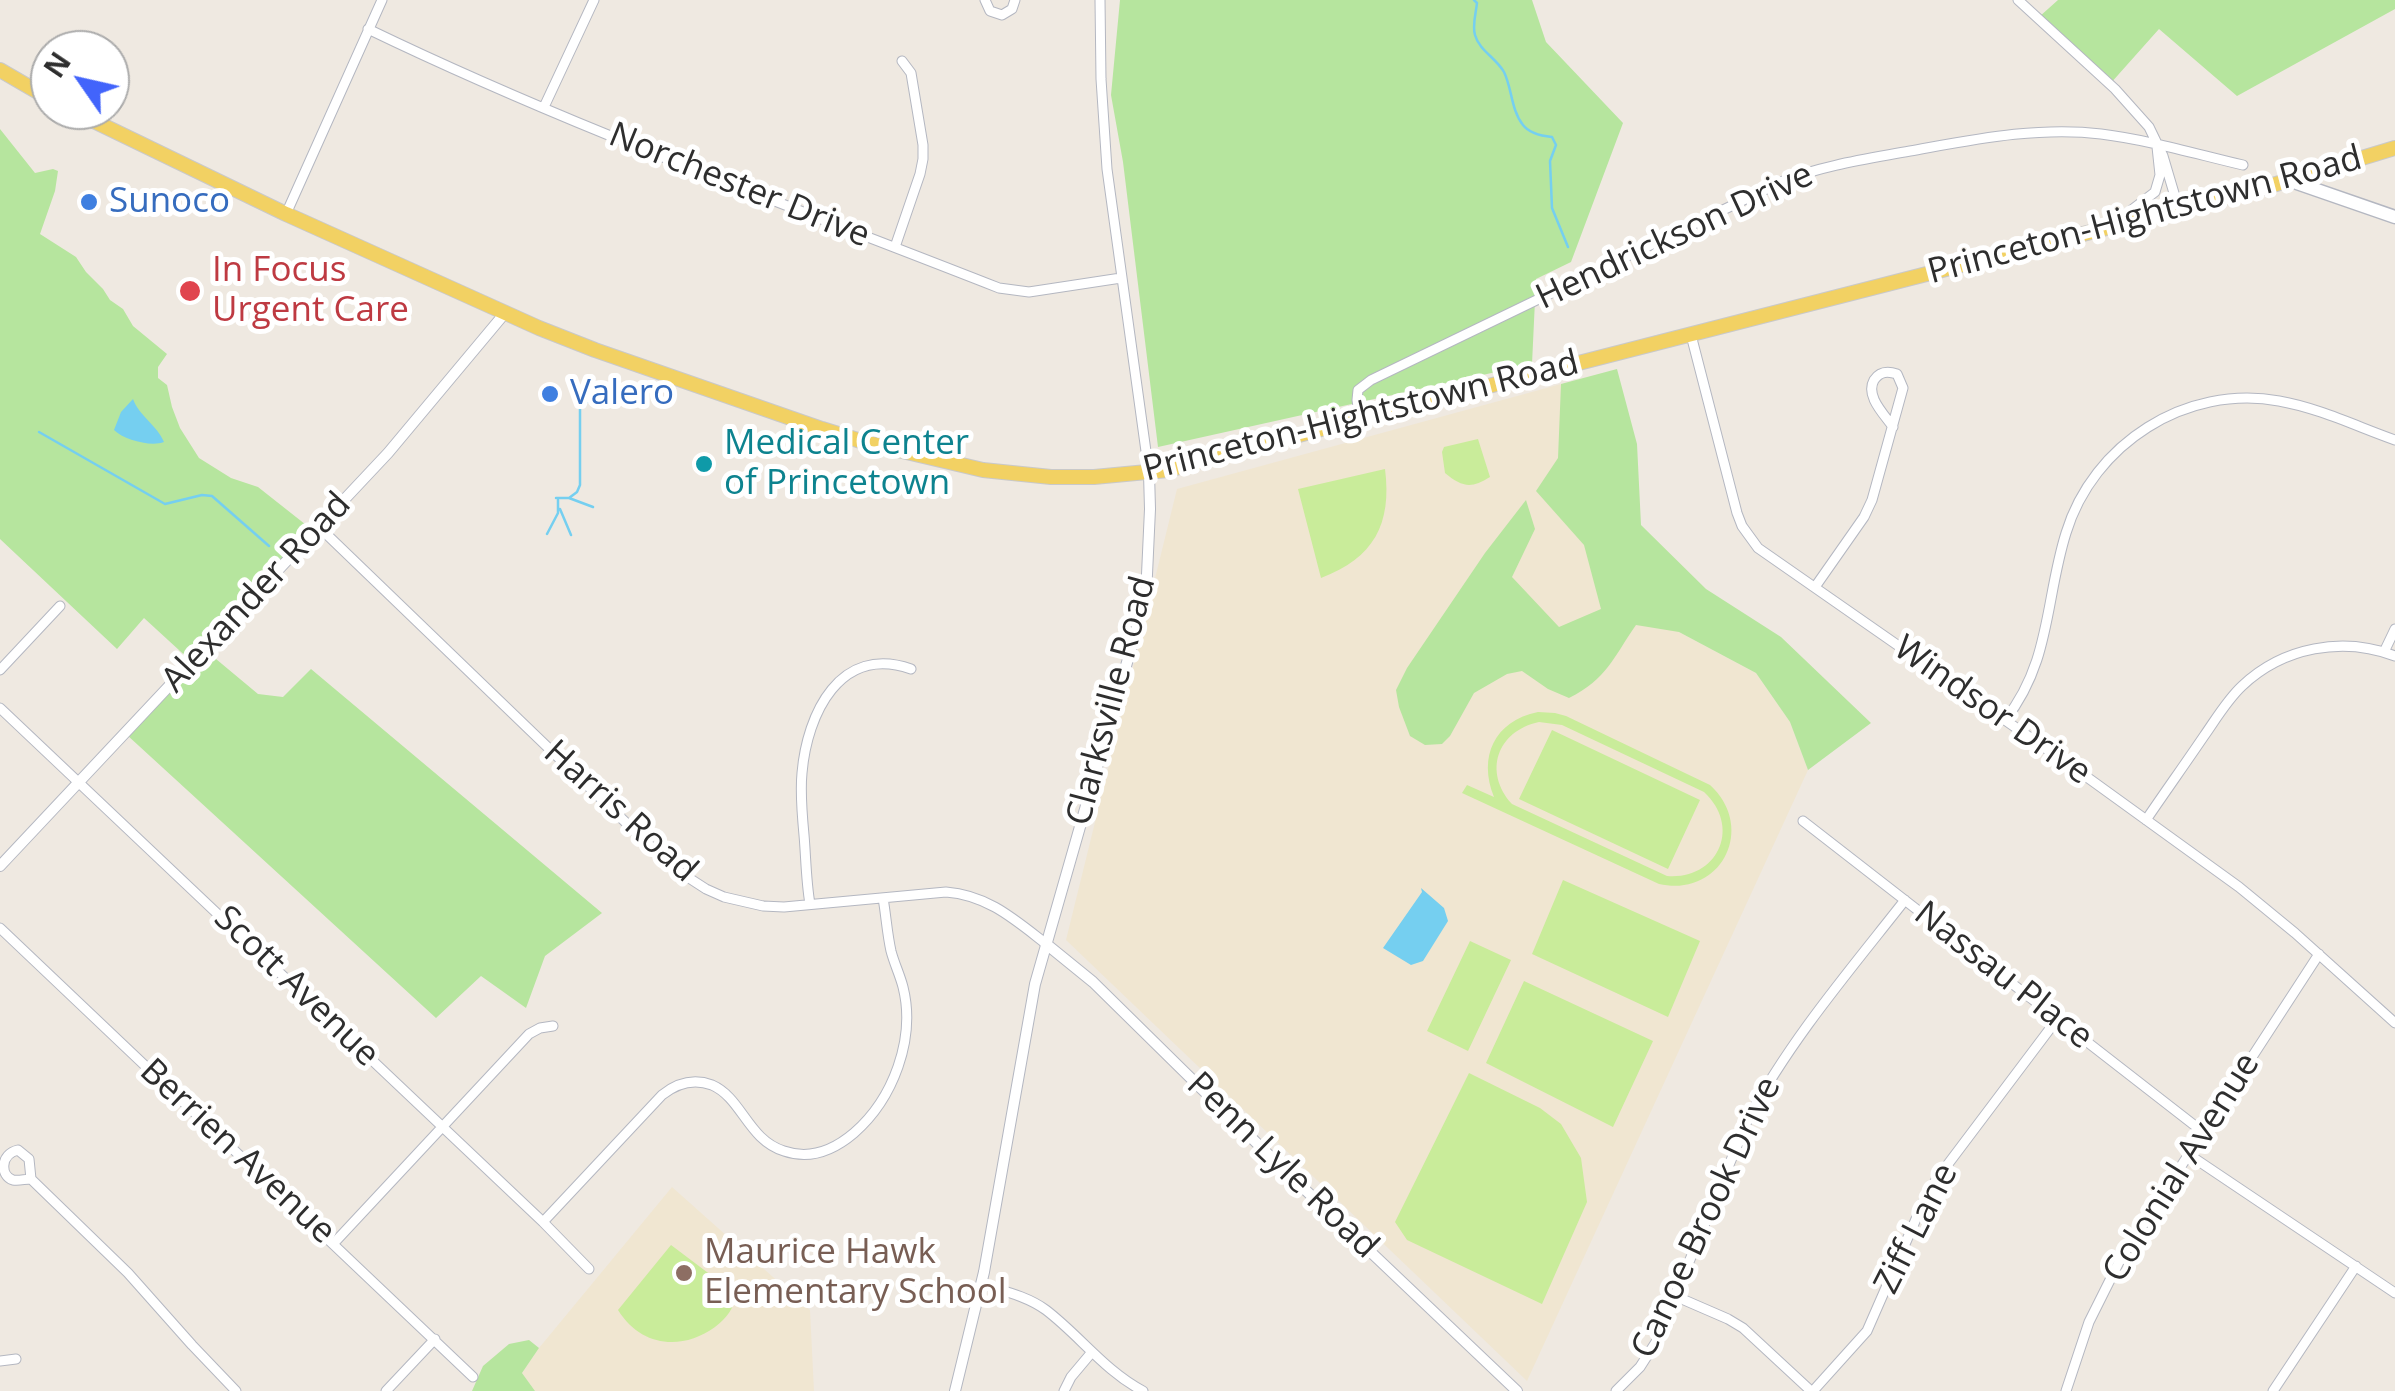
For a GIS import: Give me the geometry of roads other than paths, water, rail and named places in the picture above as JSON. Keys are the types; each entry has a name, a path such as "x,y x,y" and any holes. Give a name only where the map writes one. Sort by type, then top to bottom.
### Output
{"main road":[{"path":"0,70 30,87"},
{"name":"Princeton-Hightstown Road","path":"112,130 286,214 595,350 808,424 922,456 983,470 1051,477 1168,470 2291,181 2395,148"},
{"path":"2291,181 2395,217"}],"street":[{"path":"286,214 382,0"},
{"path":"544,108 594,0"},
{"path":"985,0 990,12 1002,15 1012,9 1015,0"},
{"name":"Clarksville Road","path":"955,1391 981,1284 1025,1032 1046,943 1140,622 1148,575 1149,472 1103,126 1100,0"},
{"path":"2018,0 2116,89 2149,127 2164,156 2179,210"},
{"name":"Norchester Drive","path":"368,29 544,108 999,288 1043,290 1121,278"},
{"path":"894,247 923,159 912,73 902,61"},
{"name":"Hendrickson Drive","path":"1360,420 1358,390 1364,384 1783,180 1809,171 1958,142 2045,132 2102,134 2158,144"},
{"path":"2158,144 2243,165"},
{"path":"2106,228 2155,192 2160,176 2158,144"},
{"name":"Alexander Road","path":"0,866 399,441 506,313"},
{"name":"Windsor Drive","path":"1691,335 1742,526 1758,548 2239,887 2395,1024"},
{"path":"1815,587 1872,500 1893,427 1904,388 1898,374 1882,372 1871,392 1893,427"},
{"path":"2005,720 2023,696 2039,659 2072,515 2091,480 2132,437 2187,408 2252,398 2295,404 2395,440"},
{"name":"Harris Road","path":"319,527 672,867 706,889 743,903 784,906 946,892 975,896 1046,943"},
{"path":"0,670 60,606"},
{"path":"2146,820 2230,699 2258,673 2291,655 2322,647 2363,647 2390,654 2395,629"},
{"path":"810,904 801,789 805,748 819,710 838,680 862,667 890,664 911,669"},
{"name":"Scott Avenue","path":"0,708 589,1269"},
{"name":"Nassau Place","path":"1803,821 2202,1132"},
{"path":"544,1222 662,1095 687,1082 718,1088 765,1142 787,1153 823,1152 860,1128 892,1082 904,1046 903,986 891,948 883,898"},
{"name":"Canoe Brook Drive","path":"1616,1391 1649,1354 1764,1088 1905,900"},
{"name":"Berrien Avenue","path":"0,928 473,1377"},
{"name":"Penn Lyle Road","path":"1046,943 1092,982 1517,1391"},
{"name":"Colonial Avenue","path":"2066,1391 2083,1337 2120,1260 2319,954"},
{"name":"Ziff Lane","path":"1812,1391 1866,1331 1936,1180 2058,1018"},
{"path":"334,1242 530,1034 553,1026"},
{"path":"2188,1154 2395,1292"},
{"path":"31,1180 128,1273 236,1391"},
{"path":"2273,1391 2356,1266"},
{"path":"981,1284 1034,1302 1048,1311 1121,1378 1142,1391"},
{"path":"1675,1296 1743,1328 1812,1391"},
{"path":"386,1391 436,1339"},
{"path":"1064,1391 1092,1352"},
{"path":"0,1361 16,1359"}],"water":[{"path":"133,399 164,442 138,442 114,430 121,412"},
{"path":"1421,888 1444,908 1448,921 1423,961 1411,965 1383,948"}],"waterway":[{"path":"1474,0 1475,35 1504,72 1519,119 1532,132 1552,137 1556,145 1550,161 1552,208 1568,247"},
{"path":"569,498 580,485 580,408 586,402 604,400"},
{"path":"39,432 165,504 212,496 269,546"},
{"path":"556,498 569,498 593,507"},
{"path":"547,534 558,513 558,500"},
{"path":"560,509 571,535"}],"place":[{"name":"Sunoco","path":"89,202"},
{"name":"In Focus Urgent Care","path":"190,291"},
{"name":"Valero","path":"550,394"},
{"name":"Medical Center of Princetown","path":"704,464"},
{"name":"Maurice Hawk Elementary School","path":"684,1273"}]}
